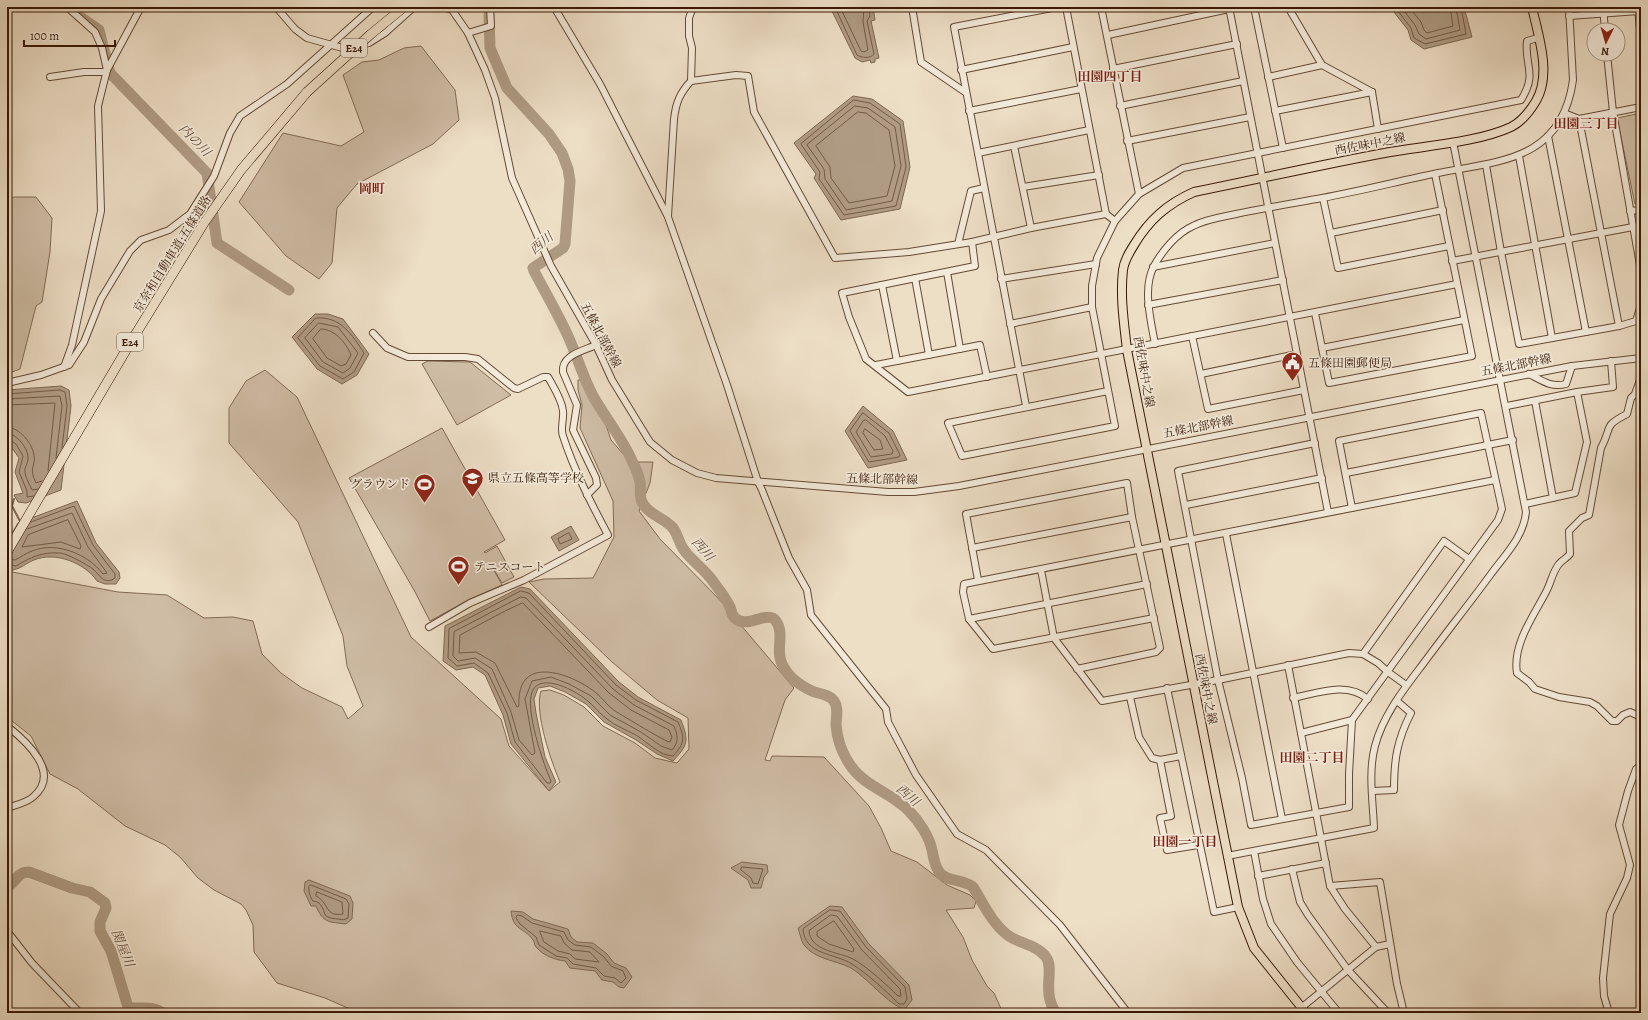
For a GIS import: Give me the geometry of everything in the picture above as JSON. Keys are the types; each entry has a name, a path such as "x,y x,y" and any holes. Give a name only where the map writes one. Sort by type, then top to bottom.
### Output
{"highway":[{"name":"京奈和自動車道;五條道路","path":"7,552 181,258 241,170 307,92 362,41 404,7"}],"main road":[{"name":"西佐味中之線","path":"1304,1010 1254,948 1238,907 1127,350 1121,296 1123,268 1128,255 1144,228 1159,213 1176,200 1194,192 1390,152 1454,142 1512,127 1527,114 1536,101 1543,78 1543,60 1532,7"}],"street":[{"path":"67,7 95,32 102,48 107,72"},
{"path":"64,367 72,345 101,211 98,106 107,72 141,7"},
{"path":"276,7 294,29 308,38 346,49 369,43 385,33 414,7"},
{"path":"7,383 28,379 64,367 75,358 84,342 104,294 130,251 141,240 176,226 193,209 214,176 230,133 240,116 287,84 373,7"},
{"path":"441,7 450,8"},
{"path":"468,32 491,26 490,7"},
{"path":"554,7 600,84 668,217 727,385 758,482 789,558 807,590 811,614 886,709 888,722 916,775 957,834 986,850 1060,925 1128,1013"},
{"path":"691,81 692,48 689,36 690,18 693,7"},
{"path":"912,7 921,62 965,92"},
{"path":"1026,406 965,92 954,27 1018,10 1057,7"},
{"path":"1066,7 1106,214 1115,222"},
{"path":"1101,7 1108,35 1120,106 1139,194"},
{"path":"1254,7 1283,148"},
{"path":"1288,7 1322,65 1372,92"},
{"path":"1155,344 1148,305 1148,288 1153,267 1177,237 1192,226 1207,220 1268,207 1324,198 1435,174 1486,165 1519,156 1548,136 1564,113 1573,80 1569,7"},
{"path":"1603,7 1604,22"},
{"name":"五條北部幹線","path":"450,8 468,32 495,98 512,178 551,266 596,345 612,380 650,442 672,460 697,473 716,478 758,482 867,491 914,492 959,486 1501,379 1572,366 1641,358"},
{"path":"1108,35 1229,8 1237,44 1242,81 1264,178 1268,207 1328,512"},
{"path":"1570,16 1604,14 1638,9 1641,40"},
{"path":"1108,391 1026,406 948,423 962,456 1115,426 1092,307 1092,286 1097,258 1115,222 1139,194 1183,168 1259,154 1521,100 1527,90 1531,73 1526,47 1527,41 1538,38"},
{"path":"1113,69 1237,44"},
{"path":"961,70 1073,47"},
{"path":"1609,62 1613,112 1641,271"},
{"path":"1268,77 1322,65"},
{"path":"50,77 84,72 107,72"},
{"path":"668,217 676,103 681,92 691,81 736,75 748,76 754,112 835,258 909,252 972,242 1031,228 1106,214"},
{"path":"1120,106 1242,81"},
{"path":"969,111 1081,89"},
{"path":"1275,111 1372,92"},
{"path":"1372,92 1378,129"},
{"path":"1564,113 1579,118 1641,107"},
{"path":"1127,141 1250,117"},
{"path":"1579,118 1619,326"},
{"path":"978,153 1089,130"},
{"path":"1548,136 1586,332"},
{"path":"1227,856 1374,828 1372,772 1374,748 1381,727 1406,684 1520,534 1526,522 1525,504 1507,406 1454,142"},
{"path":"1014,146 1031,228"},
{"path":"1519,156 1552,338"},
{"path":"1486,165 1500,252 1519,344 1619,326 1636,321 1641,305"},
{"path":"1315,312 1329,383 1472,356 1435,174"},
{"path":"1023,186 1099,175"},
{"path":"958,244 971,191 984,188"},
{"path":"1324,198 1338,268 1449,246"},
{"path":"1331,233 1443,210"},
{"path":"1630,211 1641,210"},
{"path":"1452,261 1477,258 1500,252 1633,227"},
{"path":"972,242 975,266 842,293 848,317 866,359 876,365 908,392 1457,284"},
{"path":"1153,267 1275,243"},
{"path":"1001,279 1096,264"},
{"path":"947,272 960,349"},
{"path":"915,278 929,355"},
{"path":"1148,305 1283,280"},
{"path":"882,285 897,361"},
{"path":"1010,324 1092,307"},
{"path":"1322,348 1464,320"},
{"path":"373,333 387,348 408,357 466,357 478,359 514,388 518,389 542,377 548,378 562,404 563,435 587,495 608,535 524,580 470,603 429,626"},
{"path":"1192,336 1208,409 1304,390"},
{"path":"72,345 75,358"},
{"path":"587,495 597,485 596,478 573,430 578,405 563,372 562,366 566,359 596,345"},
{"path":"876,365 980,345 986,377"},
{"path":"1201,374 1297,354"},
{"path":"1507,406 1577,392 1613,387 1611,361"},
{"path":"1529,374 1551,385 1558,386 1566,384 1572,366"},
{"path":"1641,377 1635,394 1631,398 1627,414 1610,424 1607,430 1606,440 1601,448 1588,515 1582,518 1569,531 1570,554 1559,564 1547,589 1538,603 1518,652 1516,664 1517,673 1529,682 1535,689 1559,697 1590,702 1597,706 1612,721 1617,721 1623,715 1630,712 1641,717"},
{"path":"1525,504 1575,493 1587,442 1577,392"},
{"path":"1534,401 1553,498"},
{"path":"1315,443 1178,471 1186,505 1218,680 1242,778 1251,825 1349,807 1352,720 1498,520 1502,509 1481,413 1339,441 1352,508"},
{"path":"1346,473 1488,447 1513,440"},
{"path":"1186,505 1322,478"},
{"path":"1154,618 993,650 969,619 963,592 964,584 978,580 1041,570 1192,538 1226,534 1328,512 1495,480"},
{"path":"978,580 966,514 1127,483 1132,517 1160,648 1156,652 1077,669"},
{"path":"972,548 1132,517"},
{"path":"1226,534 1252,673 1282,819"},
{"path":"1363,654 1444,541 1469,559"},
{"path":"1041,570 1054,638 1102,701 1130,697 1167,688 1218,680 1348,654 1363,654 1378,663 1406,684"},
{"path":"969,619 1147,584"},
{"path":"1288,665 1293,698 1322,837 1330,886 1345,909 1376,947"},
{"path":"1167,688 1198,845 1214,912 1238,907"},
{"path":"1293,698 1345,688 1359,692 1368,699"},
{"path":"1130,697 1139,736 1152,758 1160,760 1181,756"},
{"path":"1373,791 1394,790 1396,750 1403,728 1411,713 1397,701"},
{"path":"1301,733 1352,720"},
{"path":"7,726 26,742 43,766 43,780 40,788 34,796 26,801 7,808"},
{"path":"1160,760 1171,816 1160,818 1167,850 1198,845"},
{"path":"1609,1013 1604,996 1603,978 1610,914 1627,878 1630,865 1619,826 1636,769 1641,765"},
{"path":"1254,851 1263,899 1271,924 1297,962 1339,1013"},
{"path":"1258,876 1326,862"},
{"path":"1292,869 1300,902 1326,941 1348,970 1388,1013"},
{"path":"1330,886 1380,882 1396,984 1404,1013"},
{"path":"7,931 32,963 80,1013"},
{"path":"1304,1010 1322,991 1376,947 1390,944"}],"shaded area":[{"path":"421,46 455,90 459,120 433,144 357,184 337,208 332,263 319,279 286,256 239,202 283,133 341,146 364,132 343,75 362,62 379,60 404,48"},
{"path":"1641,113 1641,203 1635,204 1617,118"},
{"path":"14,197 36,197 52,218 50,252 42,302 36,306 20,369 7,374 7,199"},
{"path":"428,361 470,362 511,395 457,425 422,364"},
{"path":"265,370 297,397 411,637 501,719 509,746 549,791 560,782 544,736 539,700 541,691 550,690 564,695 584,707 603,726 635,743 655,758 677,763 689,749 688,718 657,700 612,662 529,582 544,579 593,578 614,537 613,501 580,428 582,405 578,390 578,380 586,379 596,395 611,440 630,462 653,462 650,483 639,511 660,539 718,598 794,688 785,700 765,760 770,761 772,756 824,757 869,806 891,851 917,862 947,885 970,895 976,901 974,908 946,910 963,937 972,960 987,986 994,993 1003,1013 359,1013 325,998 277,983 254,952 253,925 246,910 241,904 214,890 198,878 180,857 165,845 125,826 78,789 50,774 31,736 7,717 7,571 118,592 167,595 204,618 233,617 253,621 262,654 281,673 302,688 342,707 348,719 363,706 347,666 343,636 298,522 229,443 229,408 246,381"},
{"name":"グラウンド","path":"442,428 505,540 484,552 485,553 497,546 514,577 502,583 490,563 502,585 470,599 430,621 414,590 349,478"}],"water":[{"path":"833,7 873,7 875,20 871,21 879,58 875,59 875,62 871,63 870,60 862,62 855,58 831,9"},
{"path":"1390,7 1464,7 1472,37 1424,49 1411,40 1408,30"},
{"path":"853,96 872,99 903,121 910,167 900,209 841,220 814,178 816,174 794,143"},
{"path":"315,314 328,314 343,319 369,354 357,375 342,384 317,369 292,337"},
{"path":"61,386 69,390 71,406 61,490 26,503 18,502 14,495 23,493 15,472 19,458 7,441 7,390"},
{"path":"863,406 893,431 907,460 868,468 845,431"},
{"path":"77,501 96,543 119,572 120,578 116,584 105,584 97,581 85,569 77,564 60,558 51,557 34,560 12,570 7,566 7,541 18,523"},
{"path":"571,526 579,540 559,551 551,537"},
{"path":"521,587 530,589 619,682 638,697 681,720 686,742 682,751 673,761 657,754 604,722 586,704 565,692 550,686 538,688 534,699 536,713 545,757 556,782 549,791 511,744 503,715 485,675 473,667 456,670 443,661 445,626"},
{"path":"742,862 767,865 768,872 764,877 761,888 751,888 748,880 731,868"},
{"path":"309,880 350,896 353,903 352,919 346,924 331,922 324,919 316,906 311,906 304,891 305,882"},
{"path":"830,906 842,907 869,944 909,985 912,1000 905,1009 892,1003 849,967 825,959 808,950 804,945 798,928"},
{"path":"511,911 523,912 533,919 568,929 571,937 577,942 593,943 607,954 614,963 626,968 632,977 624,988 619,987 613,982 602,980 595,971 570,968 565,961 554,959 540,951 530,936 516,926"}],"waterway":[{"name":"西川","path":"489,15 490,48 507,88 549,134 562,153 568,169 570,181 565,244 563,248 533,268 568,336 593,396 629,454 639,477 642,502 648,510 673,528 684,550 717,586 735,618 745,622 768,617 776,621 780,631 780,659 787,673 803,686 812,691 824,694 832,699 836,704 838,739 841,748 853,769 868,783 901,804 916,819 929,839 935,865 943,876 969,884 973,887 989,913 1003,931 1014,939 1034,947 1046,957 1049,968 1049,997 1056,1013"},
{"name":"内の川","path":"79,16 99,30 110,73 207,173 217,243 289,290"},
{"path":"14,499 12,506 21,523"},
{"name":"関屋川","path":"7,887 13,883 19,875 29,872 72,888 90,892 105,903 106,908 100,922 100,931 111,951 128,1007 150,1008 162,1013"}],"place":[{"name":"五條田園郵便局","path":"1292,382"},
{"name":"県立五條高等学校","path":"472,498"},
{"name":"グラウンド","path":"425,504"},
{"name":"テニスコート","path":"458,586"}],"district":[{"name":"田園四丁目","path":"1110,76"},
{"name":"田園三丁目","path":"1586,123"},
{"name":"岡町","path":"372,188"},
{"name":"田園二丁目","path":"1312,757"},
{"name":"田園一丁目","path":"1185,841"}]}
